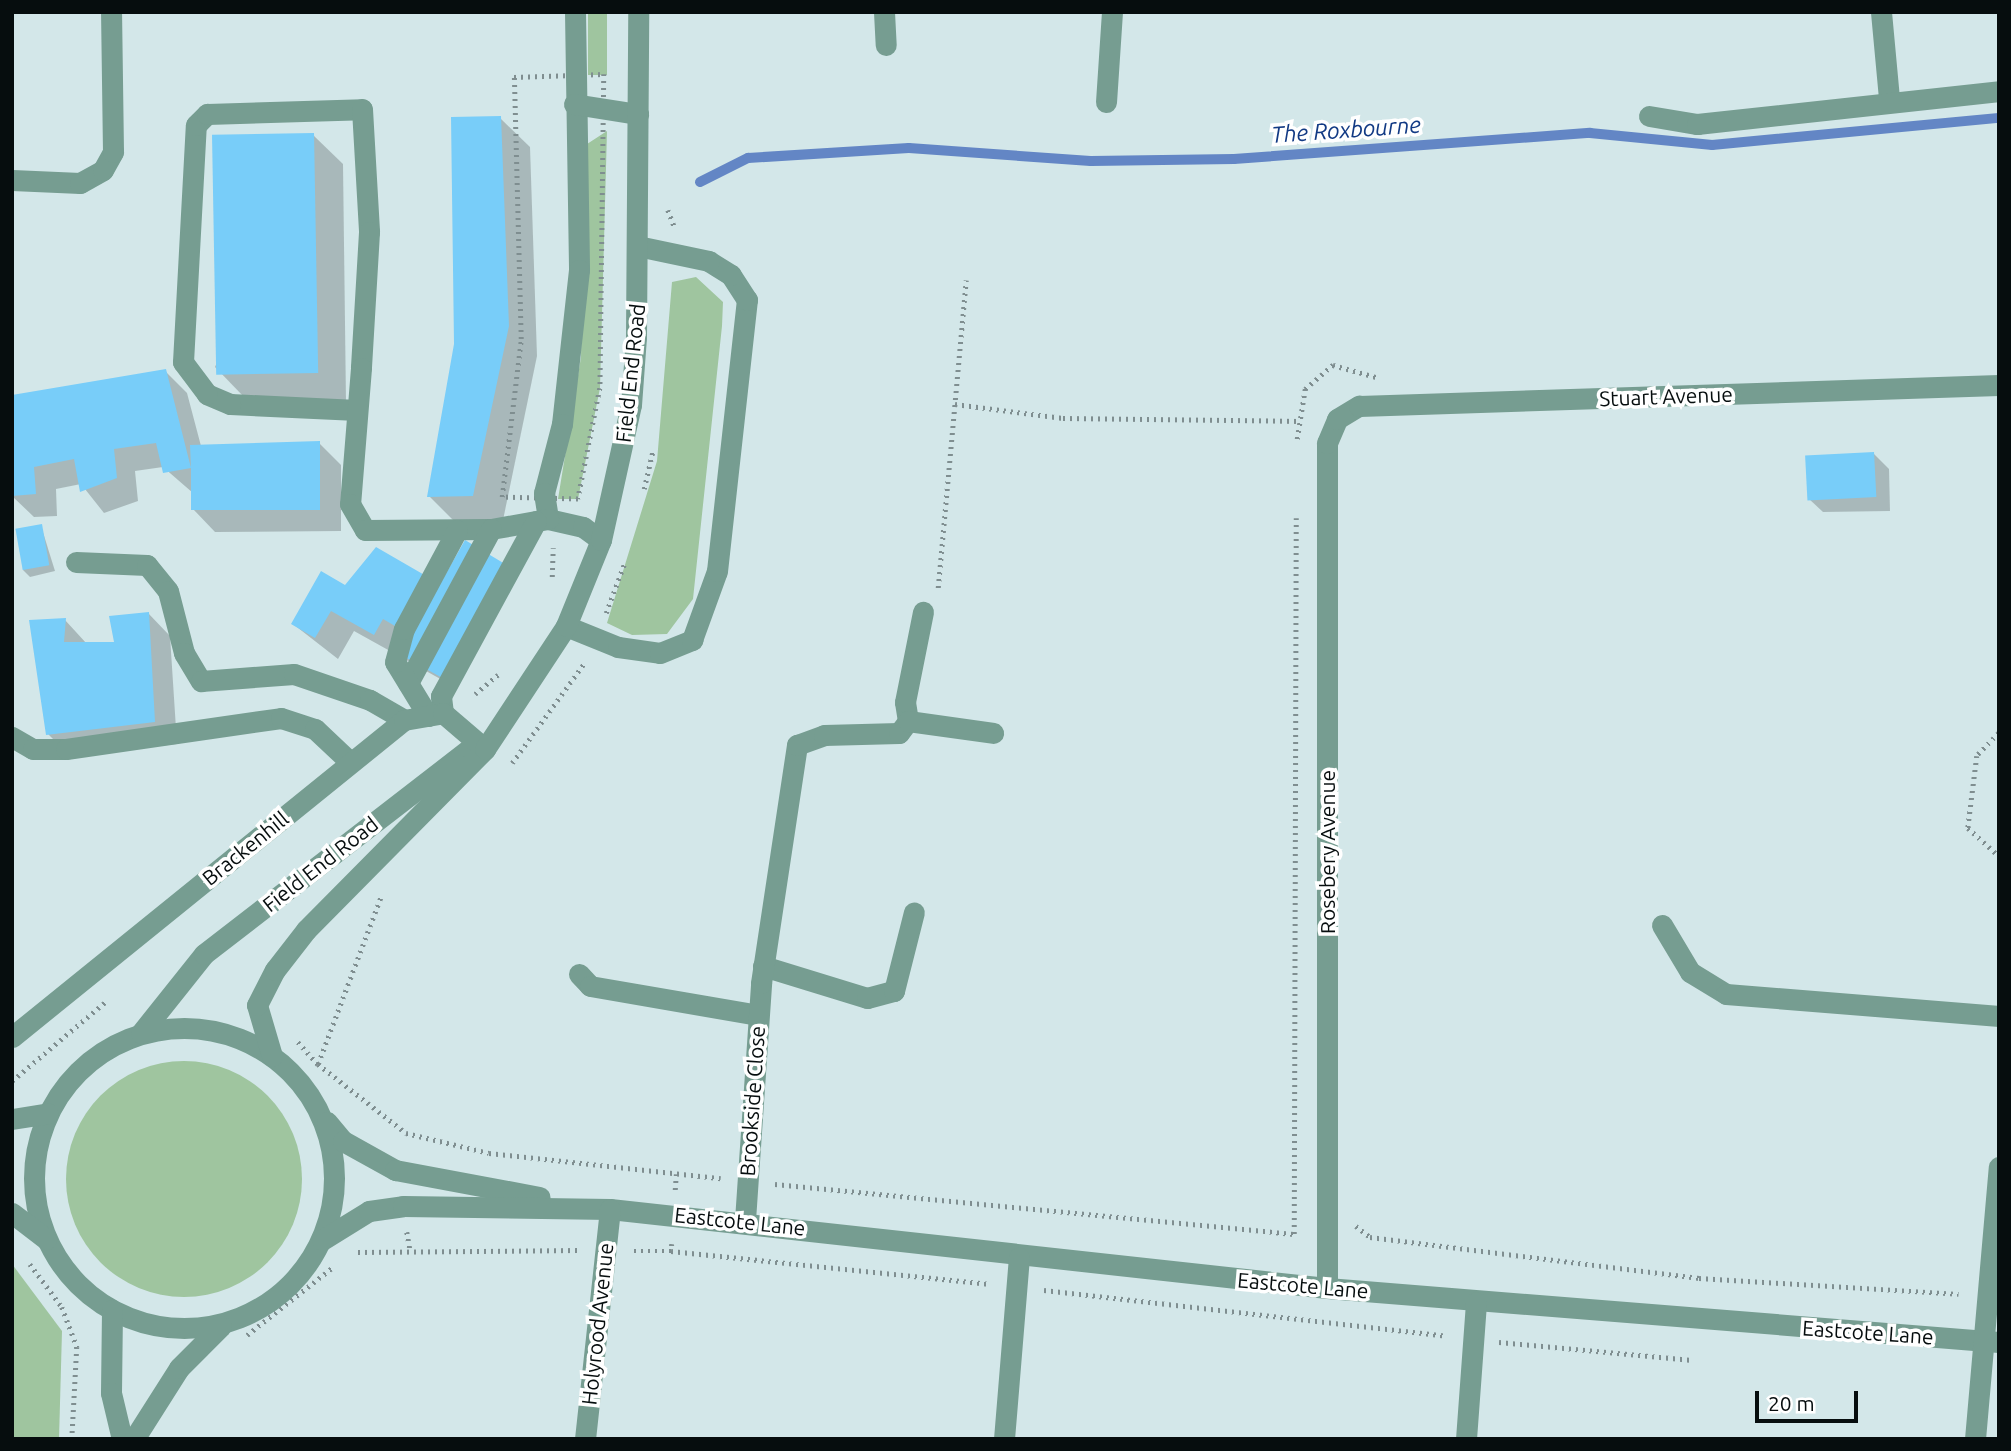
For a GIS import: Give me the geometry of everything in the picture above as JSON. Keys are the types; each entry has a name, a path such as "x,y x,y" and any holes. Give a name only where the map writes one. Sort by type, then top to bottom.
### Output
{"street":[{"path":"12,180 80,183 103,170 113,131 111,12"},
{"path":"436,714 441,696 542,520 544,493 562,424 579,270 574,104 575,12"},
{"name":"Field End Road","path":"272,1056 257,1005 275,970 306,930 514,709 566,626 601,540 631,405 638,246 638,12"},
{"path":"884,12 886,46"},
{"path":"1106,102 1112,12"},
{"path":"1881,12 1889,100"},
{"path":"1649,116 1697,124 1889,100 1999,91"},
{"path":"574,104 638,114"},
{"path":"357,411 230,404 207,394 183,362 196,125 207,114 362,109 369,232 357,411 350,504 365,530 491,529 542,520 583,527 601,540"},
{"path":"566,626 618,647 660,653 692,640 717,571 747,300 731,275 709,261 638,246"},
{"name":"Stuart Avenue","path":"1337,419 1359,406 1999,385"},
{"name":"Rosebery Avenue","path":"1327,1288 1327,443 1337,419"},
{"path":"408,683 491,529"},
{"path":"457,530 404,629 395,662 408,683 436,714 482,746"},
{"path":"76,562 147,565 168,591 184,653 201,681 294,674 370,700 404,720"},
{"path":"923,612 905,702 908,721 993,733"},
{"name":"Brackenhill","path":"12,1037 404,720 436,714"},
{"path":"12,737 33,749 66,749 281,718 315,729 350,762"},
{"name":"Brookside Close","path":"745,1220 762,974 797,745 824,735 899,733 908,721"},
{"name":"Field End Road","path":"141,1033 204,954 482,746"},
{"path":"762,974 867,998 894,991 914,912"},
{"path":"1661,925 1690,972 1726,994 1999,1016"},
{"path":"579,974 590,986 758,1014"},
{"path":"134,1439 179,1368 222,1326 295,1282 322,1240 334,1189 334,1157 322,1116 301,1082 272,1056 235,1036 193,1028 141,1033 90,1060 48,1113 35,1165 34,1198 46,1239 73,1280 111,1310 158,1327 222,1326"},
{"path":"12,1119 48,1113"},
{"name":"Eastcote Lane","path":"322,1116 343,1141 394,1170 610,1209"},
{"path":"1975,1439 1992,1341 1987,1296 1999,1167"},
{"name":"Eastcote Lane","path":"322,1240 369,1211 403,1206 610,1209 745,1220 1018,1258 1327,1288 1476,1302 1992,1341"},
{"name":"Holyrood Avenue","path":"585,1439 610,1209"},
{"path":"12,1213 46,1239"},
{"path":"1004,1439 1018,1258"},
{"path":"1466,1439 1476,1302"},
{"path":"111,1310 111,1393 122,1439"}],"path":[{"path":"923,612 937,596 966,280"},
{"path":"1297,448 1297,420 1305,389 1333,365 1361,368 1382,380"},
{"path":"955,404 1063,418 1297,420 1327,443"},
{"path":"292,1037 318,1064 406,1133 489,1153 746,1181 1294,1234 1296,503"},
{"path":"1999,733 1977,756 1968,828 1999,856"},
{"path":"318,1064 382,894 365,911"},
{"path":"1350,1222 1370,1237 1699,1278 1987,1296"},
{"path":"239,1341 355,1252 671,1251"},
{"path":"20,1252 62,1307 77,1348 72,1439"}],"green space":[{"path":"588,12 607,12 607,75 588,75"},
{"path":"607,131 600,388 578,499 558,499 581,357 584,146"},
{"path":"696,277 723,302 693,599 667,634 632,635 607,623 657,461 672,282"},
{"path":"184,1061 207,1063 240,1075 259,1088 275,1104 288,1123 297,1145 302,1179 300,1202 288,1235 275,1254 259,1270 240,1283 218,1292 184,1297 161,1295 128,1283 109,1270 93,1254 80,1235 71,1213 66,1179 68,1156 80,1123 93,1104 109,1088 128,1075 150,1066"},
{"path":"12,1264 62,1331 59,1439 12,1439"}],"building":[{"path":"501,116 509,326 473,496 427,497 454,344 451,117"},
{"path":"314,133 318,373 216,375 212,135"},
{"path":"166,369 191,468 163,473 156,443 114,449 117,478 80,492 74,459 34,467 36,494 12,496 12,395"},
{"path":"320,441 320,510 191,510 190,445"},
{"path":"1874,452 1876,497 1807,501 1805,456"},
{"path":"42,524 49,565 23,570 15,529"},
{"path":"465,540 510,567 446,680 401,655 418,625 408,619 402,630 383,619 374,635 331,611 315,638 291,624 321,571 345,585 376,547 440,584"},
{"path":"149,612 155,722 46,735 29,620 66,618 64,642 114,642 109,616"}],"waterway":[{"name":"The Roxbourne","path":"700,182 748,158 909,148 1091,161 1234,159 1590,133 1712,145 1999,118"}]}
